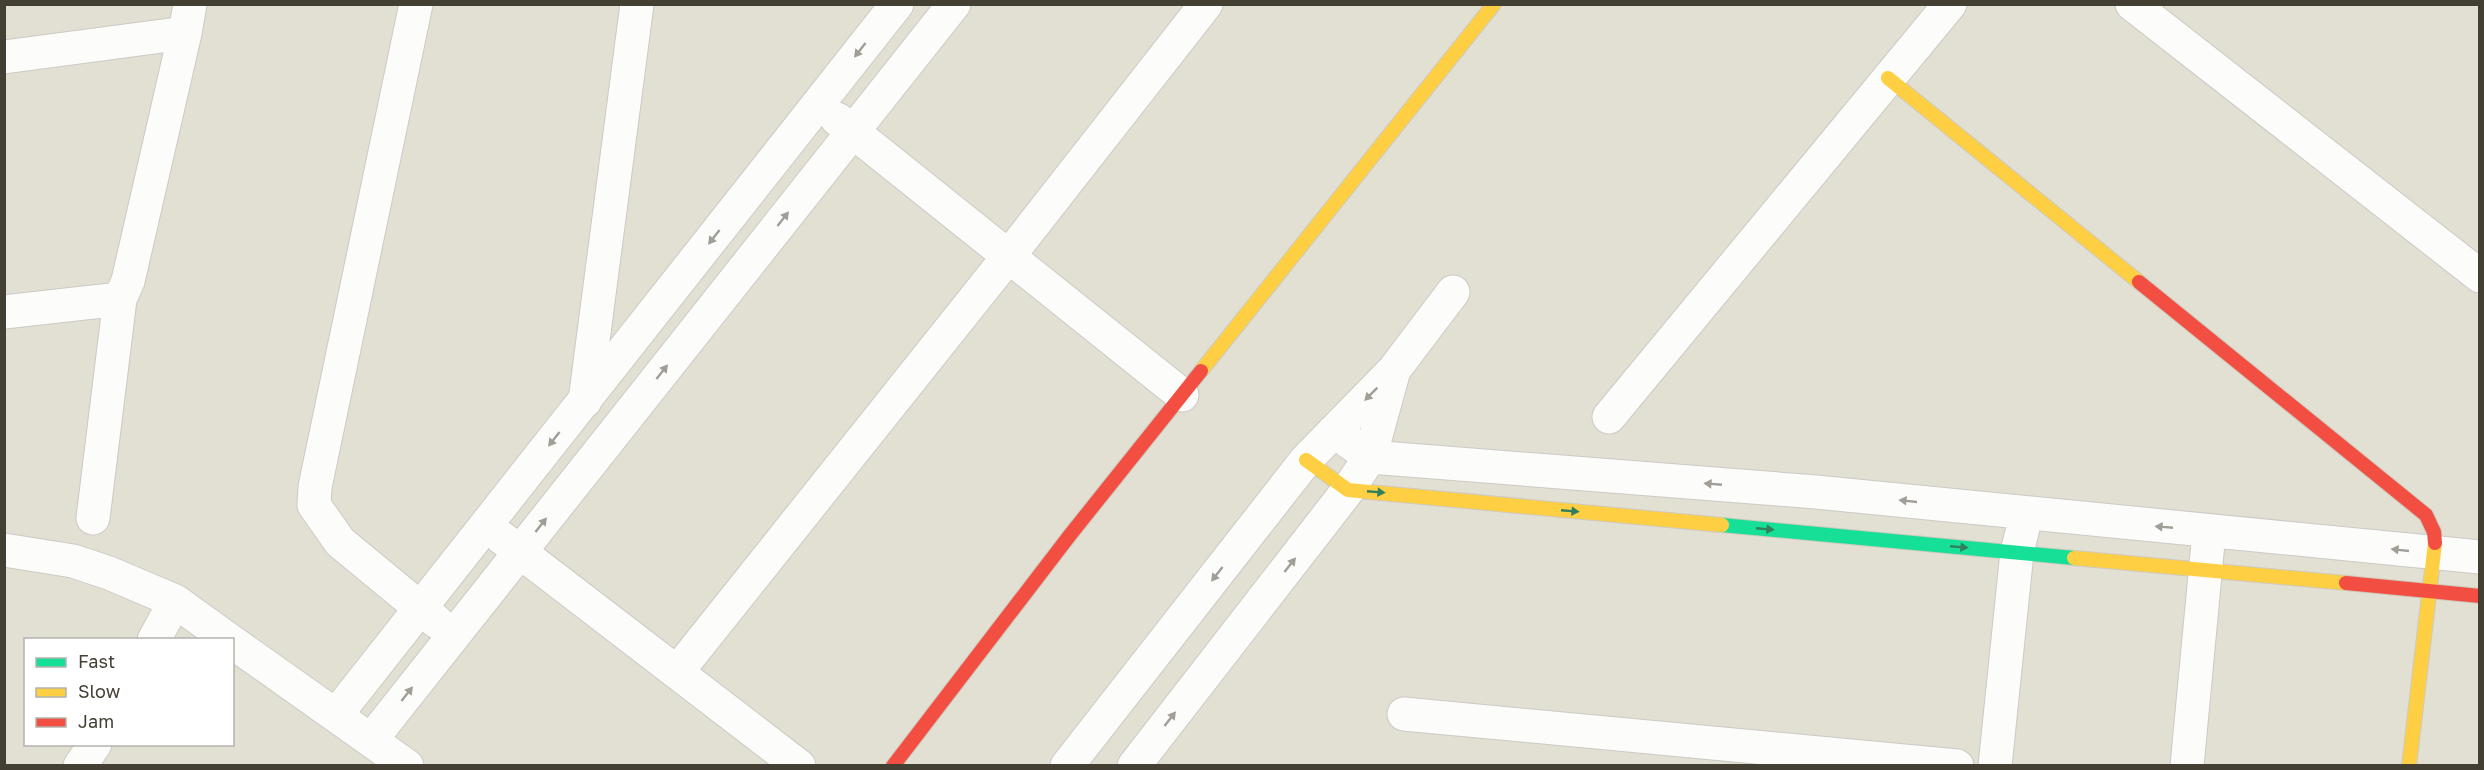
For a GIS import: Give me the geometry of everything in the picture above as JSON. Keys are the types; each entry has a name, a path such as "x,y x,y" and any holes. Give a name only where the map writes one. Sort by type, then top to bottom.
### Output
{"street":[{"path":"416,4 315,488 314,505 340,542 453,635"},
{"path":"585,401 638,4"},
{"path":"336,716 897,4"},
{"path":"370,740 954,4"},
{"path":"677,672 1008,257 1206,4"},
{"path":"893,765 1070,535 1494,4"},
{"path":"1609,417 1950,4"},
{"path":"2132,4 2480,276"},
{"path":"4,57 187,19 128,282 120,299 93,518"},
{"path":"1888,78 2426,515 2434,532 2435,553 2428,591 2409,765"},
{"path":"818,104 1182,395"},
{"path":"1067,765 1306,460 1394,370 1453,292"},
{"path":"4,312 120,299"},
{"path":"1134,765 1348,490 1370,457 1394,370"},
{"path":"585,401 621,423"},
{"path":"1334,431 1370,457 1804,491 2480,557"},
{"path":"1306,460 1348,490 2480,596"},
{"path":"1995,765 2017,552 2026,513"},
{"path":"486,526 799,765"},
{"path":"2187,765 2209,531"},
{"path":"4,550 73,561 109,573 175,601 227,638"},
{"path":"155,638 175,601"},
{"path":"234,643 407,765"},
{"path":"1404,714 1957,765"},
{"path":"80,765 94,746"}],"shaded area":[{"path":"4,5 2479,5 2479,765 5,765"}],"traffic: fast":[{"path":"1722,525 2074,558"}],"traffic: slow":[{"path":"1201,371 1494,4"},
{"path":"1888,78 2139,282"},
{"path":"1306,460 1348,490 1722,525"},
{"path":"2409,766 2435,543"},
{"path":"2074,558 2346,583"}],"traffic: jam":[{"path":"2139,282 2426,515 2434,532 2435,543"},
{"path":"893,766 1070,535 1201,371"},
{"path":"2346,583 2480,596"}]}
